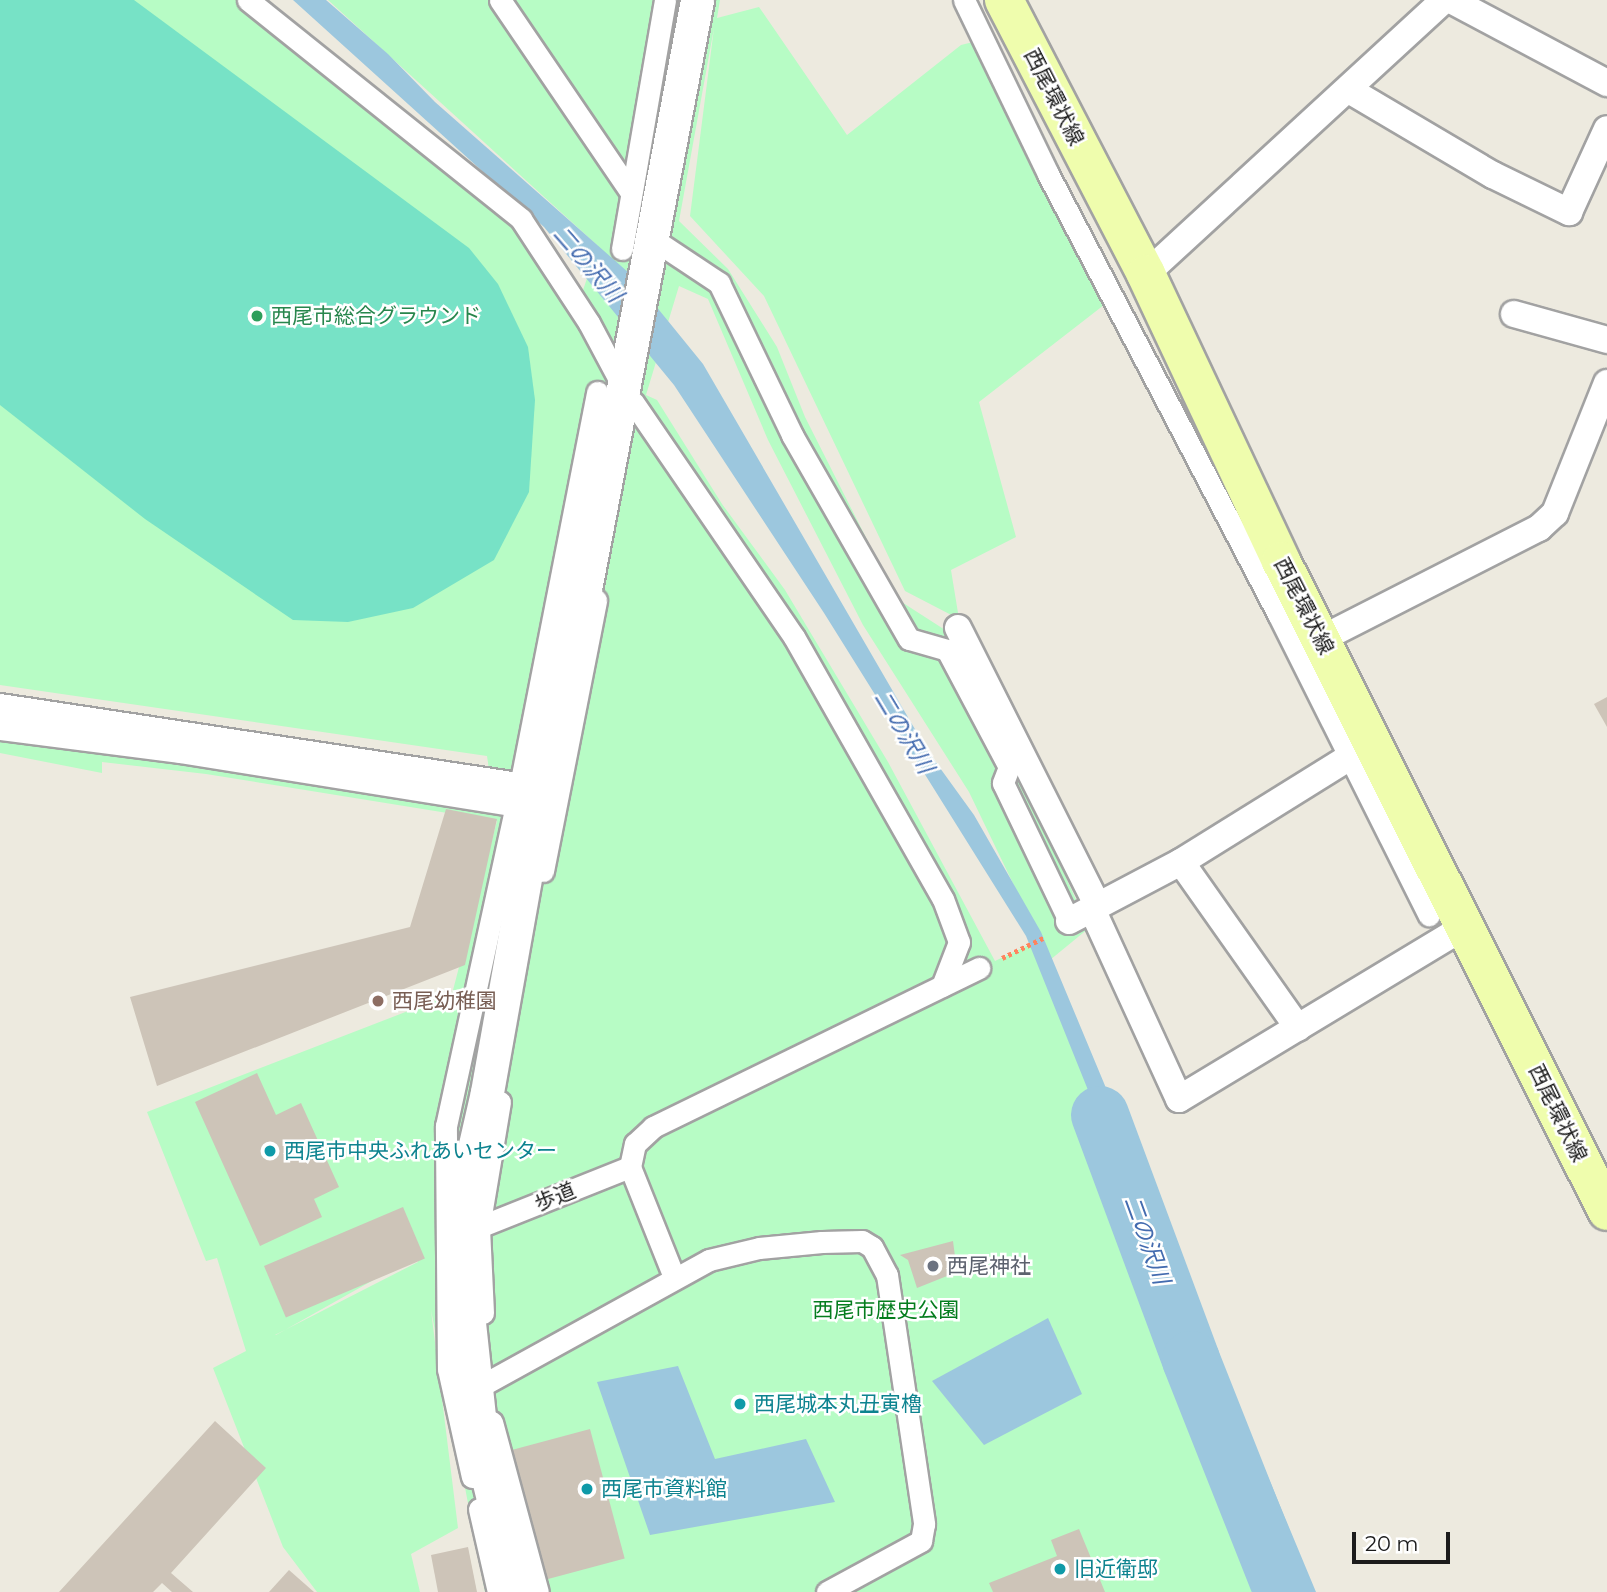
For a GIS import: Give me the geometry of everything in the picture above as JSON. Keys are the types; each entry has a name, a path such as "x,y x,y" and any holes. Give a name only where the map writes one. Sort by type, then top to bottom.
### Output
{"main road":[{"name":"西尾環状線","path":"1004,0 1146,274 1321,639 1362,750 1466,926 1607,1211"}],"street":[{"path":"248,0 521,219 589,323 619,387 794,637 943,899 959,942 942,986"},
{"path":"500,0 631,193"},
{"path":"621,248 665,0"},
{"path":"662,224 697,0"},
{"path":"498,1592 448,1369 446,1126 526,794 585,589 619,387 662,224 710,0"},
{"path":"964,0 1048,174 1362,750 1429,915"},
{"path":"1146,274 1444,0"},
{"path":"1451,0 1607,83"},
{"path":"1349,90 1493,175 1569,212 1607,130"},
{"path":"662,224 719,283 792,435 909,639 947,650 1009,767 1003,783 1086,912"},
{"path":"1514,314 1607,340"},
{"path":"1321,639 1539,528 1555,513 1607,383"},
{"path":"538,1592 492,1422 479,1227 516,1009 623,450"},
{"path":"958,628 1086,912 1179,1100 1466,926"},
{"path":"0,707 526,794"},
{"path":"0,729 526,794"},
{"path":"1086,912 1181,862 1362,750"},
{"path":"516,1592 484,1463 458,1219 526,794"},
{"path":"1181,862 1298,1028"},
{"path":"674,1277 630,1167 635,1144 653,1127 979,968"},
{"name":"歩道","path":"479,1227 630,1167"},
{"path":"488,1382 709,1260 759,1248 862,1241 880,1254 887,1275 924,1524 921,1541 827,1592"}],"path":[{"path":"979,968 1086,912"}],"green space":[{"name":"西尾市歴史公園","path":"0,0 245,0 566,265 581,296 598,246 328,0 720,0 717,18 759,7 847,135 961,45 993,37 1122,291 979,402 1016,537 951,570 959,619 905,591 764,296 690,216 714,28 679,221 728,269 777,347 805,417 897,599 956,637 1089,928 1050,960 969,792 863,625 768,440 708,299 679,286 646,395 657,400 722,504 785,590 888,762 995,961 1037,941 1309,1592 485,1592 431,1310 458,1528 411,1554 420,1592 317,1592 283,1547 213,1368 246,1351 217,1258 206,1261 147,1112 452,994 497,821 206,774 102,762 102,773 0,753 0,716 492,790 487,756 0,685","holes":["416,1256 418,1262 285,1330"]},
{"name":"西尾市総合グラウンド","path":"0,0 134,0 469,248 498,284 528,347 535,400 529,492 494,560 413,608 348,622 293,620 145,519 0,405"}],"water":[{"name":"二の沢川","path":"293,0 326,0 388,54 435,102 629,273 703,364 927,750 974,815 1041,932 1316,1592 1290,1592 1026,936 824,613 674,385 544,227"},
{"path":"1048,1318 1082,1394 984,1445 932,1381"},
{"path":"678,1366 715,1459 806,1439 835,1502 650,1535 597,1382"}],"building":[{"path":"1607,697 1607,727 1594,704"},
{"path":"446,809 497,819 465,965 157,1086 130,997 410,927"},
{"name":"西尾市中央ふれあいセンター","path":"257,1073 276,1115 301,1103 339,1187 314,1199 322,1217 260,1246 195,1102"},
{"path":"403,1207 425,1259 286,1318 264,1266"},
{"name":"西尾神社","path":"953,1241 957,1272 917,1288 908,1260 900,1255"},
{"path":"215,1421 266,1468 171,1573 193,1592 172,1592 162,1583 153,1592 59,1592"},
{"path":"590,1429 625,1558 540,1581 505,1452"},
{"name":"旧近衛邸","path":"1079,1529 1105,1592 993,1592 989,1583 1057,1556 1051,1540"},
{"path":"468,1547 477,1592 438,1592 431,1555"},
{"path":"289,1570 314,1592 269,1592"}],"waterway":[{"name":"二の沢川","path":"1100,1115 1191,1360 1283,1592"}],"place":[{"name":"西尾市総合グラウンド","path":"257,316"},
{"name":"西尾幼稚園","path":"378,1001"},
{"name":"西尾市中央ふれあいセンター","path":"270,1151"},
{"name":"西尾神社","path":"933,1266"},
{"name":"西尾城本丸丑寅櫓","path":"740,1404"},
{"name":"西尾市資料館","path":"587,1489"},
{"name":"旧近衛邸","path":"1060,1569"}]}
